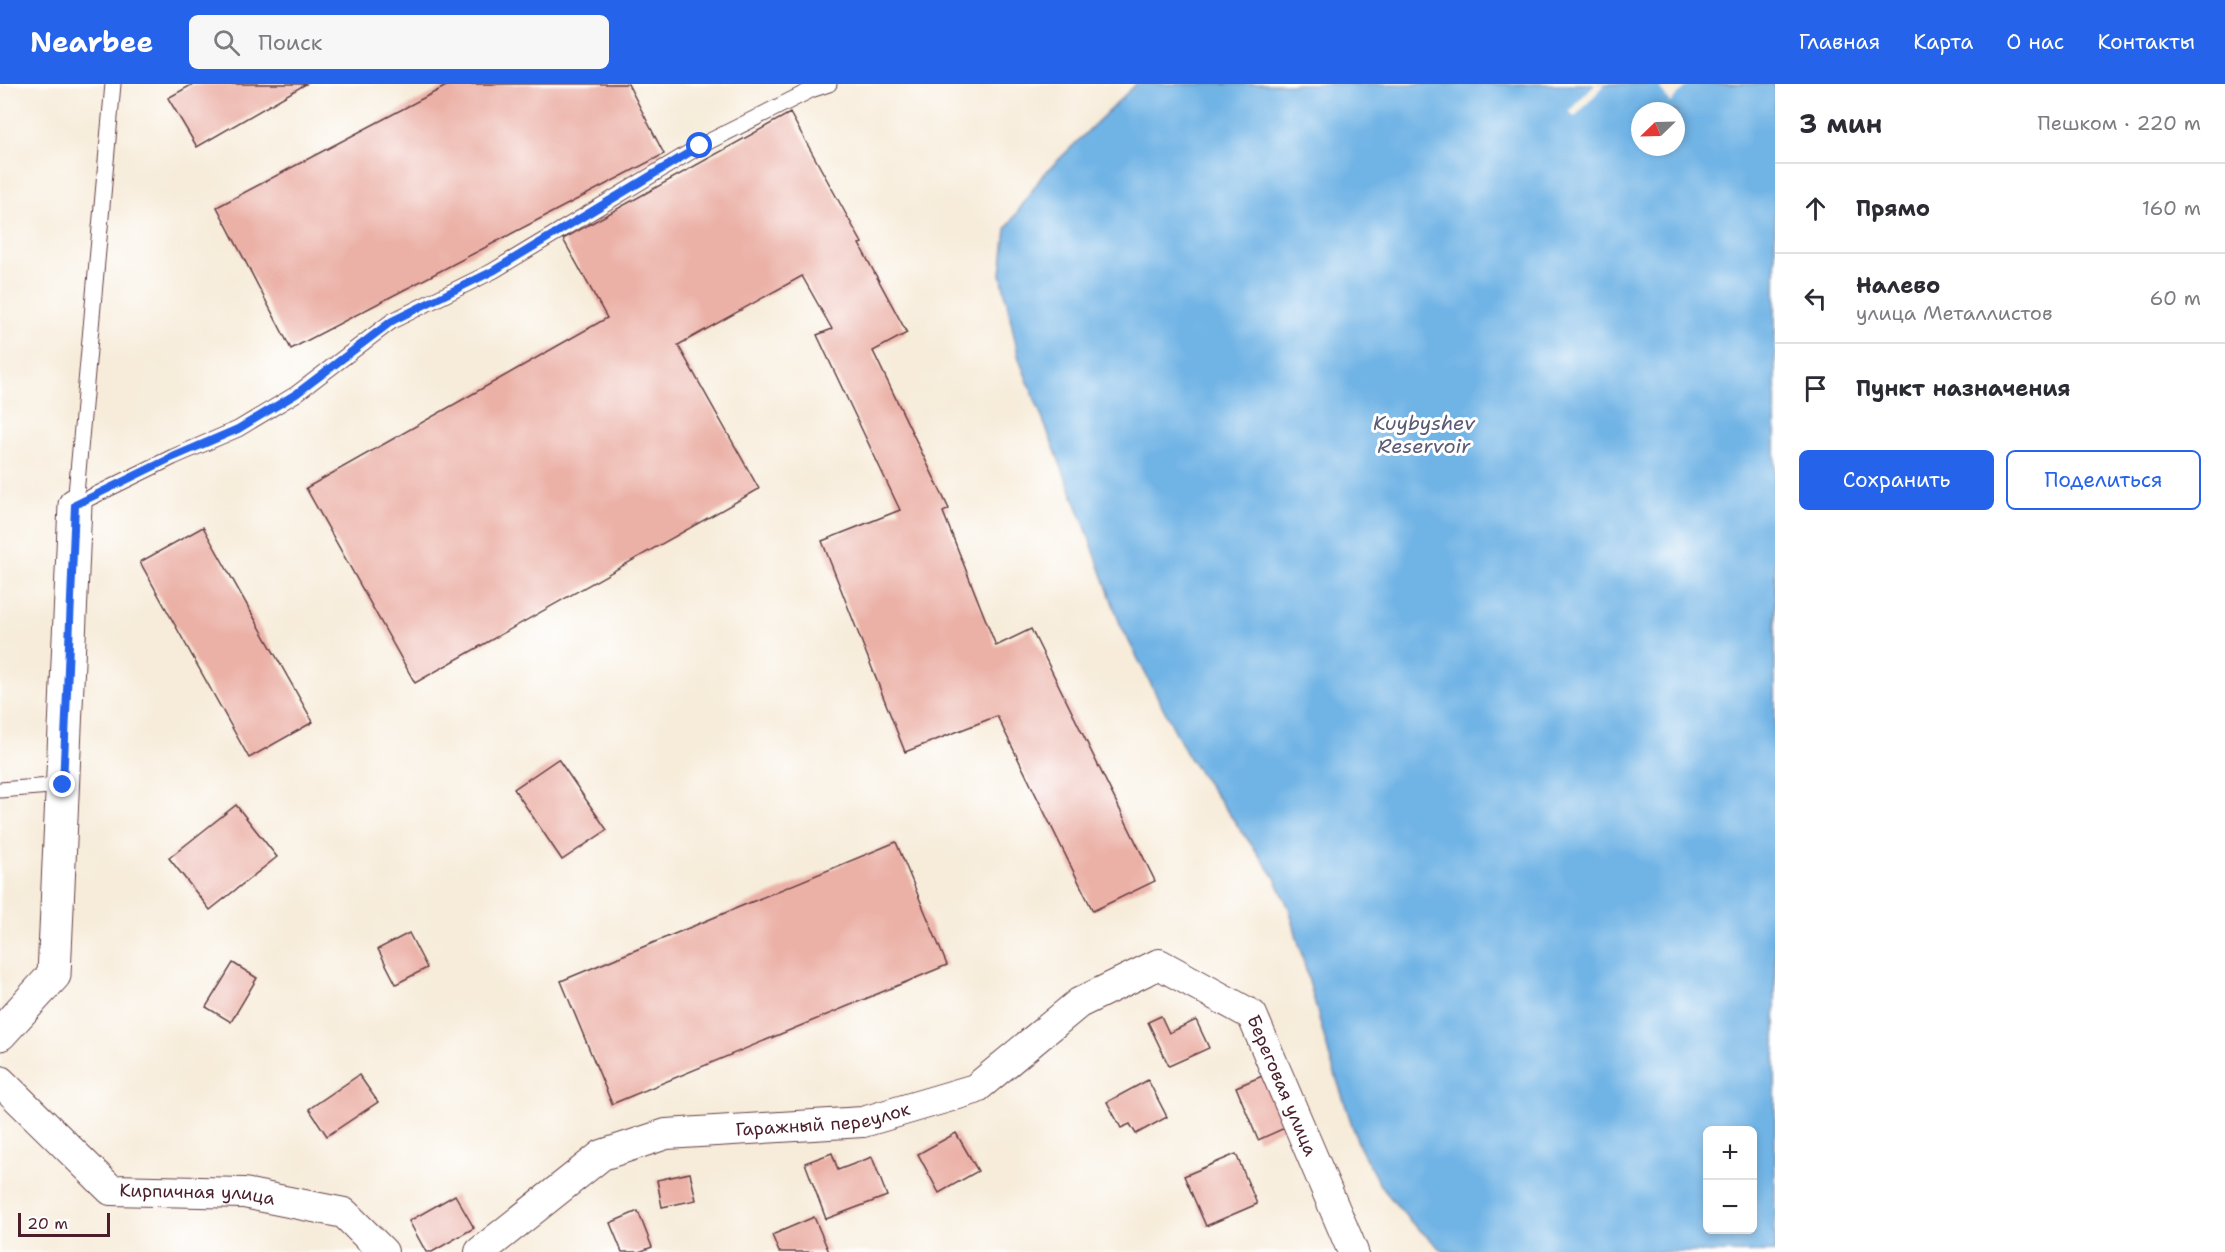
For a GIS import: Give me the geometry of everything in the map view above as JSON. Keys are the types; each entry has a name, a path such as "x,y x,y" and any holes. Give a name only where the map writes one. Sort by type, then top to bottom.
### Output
{"street":[{"path":"0,1034 54,975 75,505"},
{"name":"Береговая улица","path":"1159,964 1252,1015 1351,1252"},
{"name":"Гаражный переулок","path":"480,1252 602,1155 666,1134 863,1122 975,1089 1079,1003 1159,964"},
{"name":"Кирпичная улица","path":"0,1081 111,1190 244,1194 344,1213 383,1252"}],"lane":[{"path":"75,505 113,84"},
{"path":"75,505 173,457 238,429 296,394 392,321 493,271 700,146 812,90 829,84"},
{"path":"0,790 63,785"}],"water":[{"name":"Kuybyshev Reservoir","path":"1136,84 1775,84 1775,1252 1444,1252 1410,1221 1380,1185 1359,1146 1331,1062 1289,908 1274,876 1189,758 1120,624 1086,529 1019,359 1001,274 1006,229 1042,176"}],"pier":[{"path":"1595,84 1605,84 1575,117 1569,111"},
{"path":"1664,84 1689,84 1671,102 1660,88"}],"building":[{"path":"193,84 306,84 197,147 168,98"},
{"path":"450,84 628,84 664,154 291,349 217,207"},
{"path":"790,113 862,243 859,244 907,333 873,351 949,509 943,512 996,646 1031,629 1155,881 1093,911 997,716 905,752 822,541 900,510 817,335 832,329 802,276 678,345 759,489 415,683 306,488 607,318 563,239"},
{"path":"203,527 313,722 249,758 140,562"},
{"path":"558,759 607,830 562,860 514,789"},
{"path":"236,805 277,857 210,910 169,858"},
{"path":"896,842 947,965 612,1104 561,981"},
{"path":"409,933 427,968 396,984 378,949"},
{"path":"233,963 257,978 231,1022 206,1007"},
{"path":"1161,1016 1169,1033 1196,1020 1209,1048 1169,1066 1148,1022"},
{"path":"1267,1074 1289,1126 1258,1140 1236,1087"},
{"path":"359,1075 378,1102 327,1136 309,1109"},
{"path":"1148,1080 1167,1117 1136,1134 1130,1124 1121,1128 1107,1102"},
{"path":"956,1133 978,1171 939,1193 918,1154"},
{"path":"832,1153 838,1170 872,1157 887,1196 826,1219 805,1163"},
{"path":"1236,1154 1257,1204 1206,1226 1184,1176"},
{"path":"690,1173 696,1200 662,1207 657,1180"},
{"path":"455,1195 474,1228 432,1252 426,1252 409,1221"},
{"path":"638,1211 652,1247 639,1252 622,1252 610,1223"},
{"path":"814,1217 829,1252 779,1252 772,1235"}],"route":[{"path":"63,785 75,505 173,457 238,429 296,394 392,321 493,271 700,146"}]}
